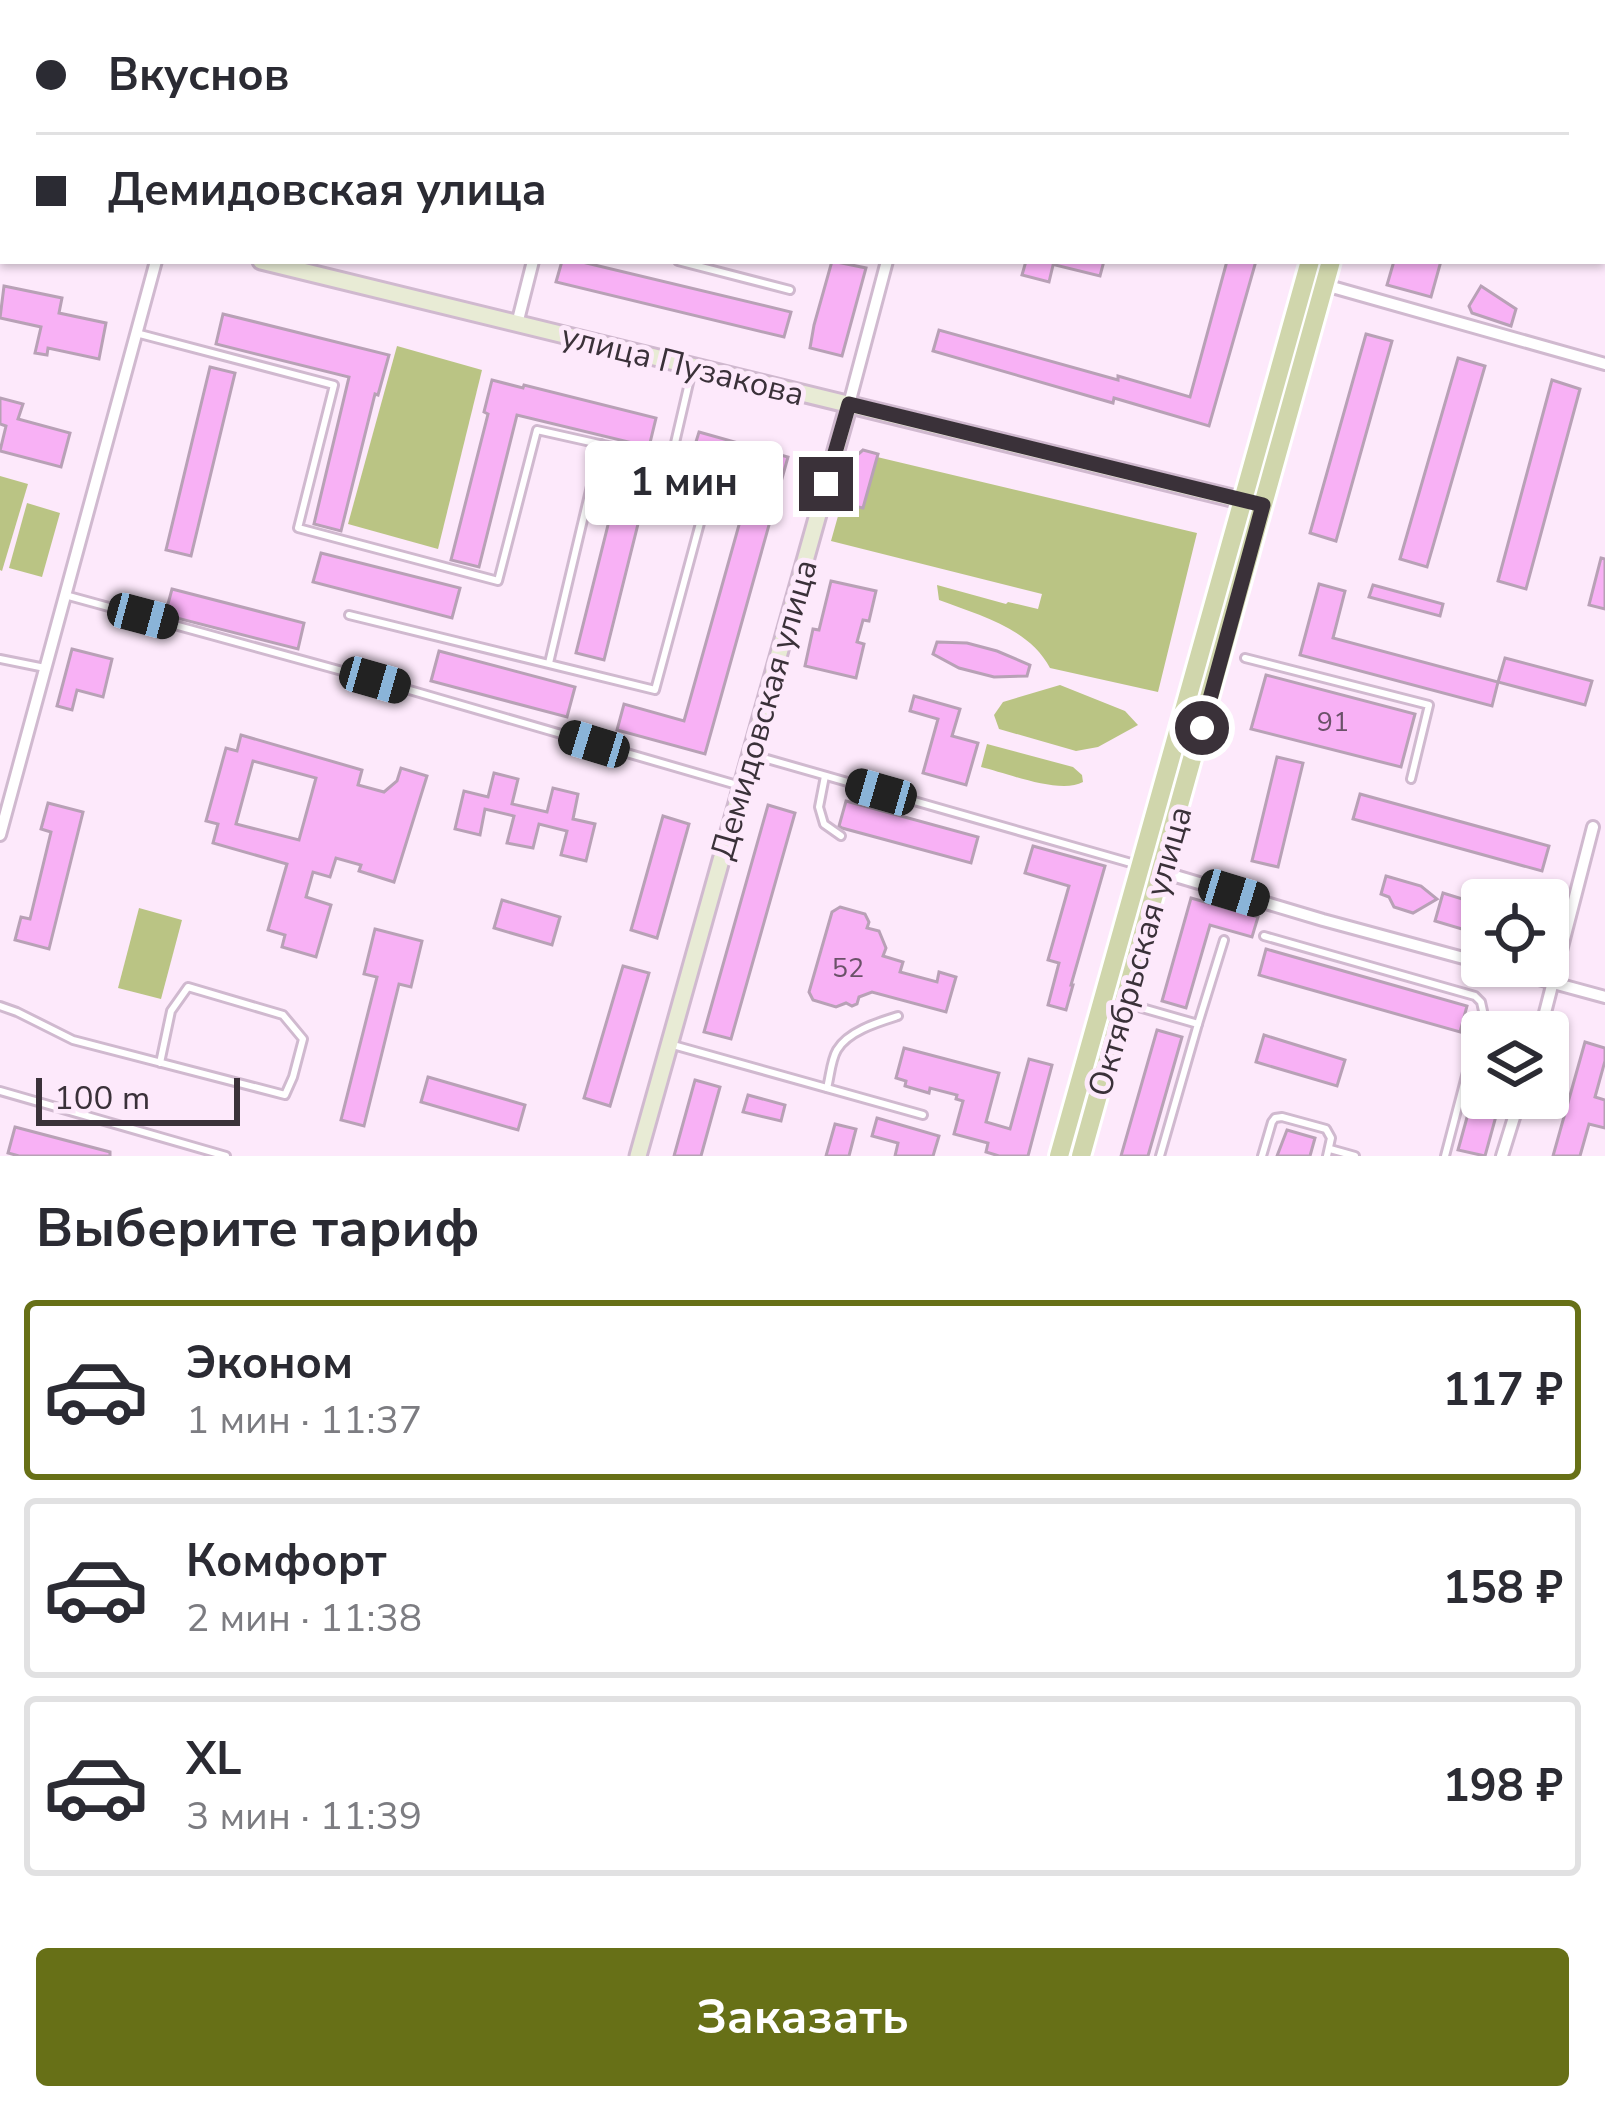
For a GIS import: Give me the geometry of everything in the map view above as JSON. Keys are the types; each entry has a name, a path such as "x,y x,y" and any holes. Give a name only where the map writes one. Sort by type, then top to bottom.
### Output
{"main road":[{"name":"Октябрьская улица","path":"1254,503 1309,264"},
{"name":"Октябрьская улица","path":"1059,1156 1142,866 1330,264"},
{"name":"Октябрьская улица","path":"1081,1156 1162,872 1244,538"}],"street":[{"path":"0,835 155,264"},
{"name":"улица Пузакова","path":"273,264 1254,503"},
{"path":"517,325 532,264"},
{"name":"Демидовская улица","path":"638,1156 886,264"},
{"path":"1324,285 1605,364"},
{"path":"1569,927 1594,827"},
{"path":"1162,872 1461,957"},
{"path":"1569,987 1605,997"},
{"path":"1502,1156 1513,1119"}],"lane":[{"path":"690,264 790,290"},
{"path":"136,333 334,385 298,528 498,580 537,430 671,460 713,475 655,690 349,615"},
{"path":"671,460 692,366"},
{"path":"548,664 601,444"},
{"path":"65,595 741,786"},
{"path":"0,658 45,668"},
{"path":"1245,658 1429,705 1411,779"},
{"path":"751,754 1142,866"},
{"path":"825,776 819,807 824,824 841,836"},
{"path":"1264,936 1475,995 1481,1002 1483,1011 1444,1156"},
{"path":"1160,1156 1224,940"},
{"path":"0,1006 73,1040 160,1063 284,1095 303,1039 283,1015 188,987 171,1011 160,1063"},
{"path":"1124,1003 1198,1024"},
{"path":"827,1088 841,1045 874,1024 898,1016"},
{"path":"670,1044 923,1115"},
{"path":"0,1091 226,1156"},
{"path":"1262,1156 1275,1118 1326,1130 1331,1138 1328,1152 1355,1156"}],"green space":[{"path":"397,346 482,370 438,549 348,524"},
{"path":"856,452 1197,533 1158,692 1050,668 1016,633 939,600 937,585 1038,609 1042,594 831,541"},
{"path":"0,476 28,484 2,571 0,570"},
{"path":"27,503 60,513 42,577 9,568"},
{"path":"1060,685 1125,711 1138,725 1098,747 1076,751 999,729 994,715 1003,702"},
{"path":"987,744 1073,767 1083,782 1047,785 981,767"},
{"path":"139,908 182,920 161,999 118,988"}],"building":[{"path":"561,264 591,264 791,312 784,337 556,282"},
{"path":"831,264 866,268 842,356 810,348"},
{"path":"1025,264 1053,264 1049,282 1022,275"},
{"path":"1055,264 1103,264 1100,276"},
{"path":"1226,264 1255,264 1209,426 933,351 939,330 1190,397"},
{"path":"1393,264 1440,264 1431,297 1387,285"},
{"path":"4,286 62,298 59,313 106,323 99,359 48,348 47,355 35,353 41,327 0,318"},
{"path":"1481,286 1516,309 1511,326 1472,313 1469,306"},
{"path":"223,314 389,355 341,531 314,524 349,377 216,344"},
{"path":"1366,334 1392,341 1336,541 1310,533"},
{"path":"1458,358 1485,366 1427,567 1400,559"},
{"path":"210,367 235,373 191,556 166,550"},
{"path":"492,380 656,418 649,447 517,415 479,567 451,560 488,414 484,412"},
{"path":"1552,380 1580,389 1526,589 1498,581"},
{"path":"0,398 23,404 18,419 70,433 61,467 0,451 6,426 0,424"},
{"path":"699,432 788,457 705,754 617,730 624,704 684,721 753,475 691,458"},
{"path":"863,450 878,454 863,508 844,504 856,456"},
{"path":"622,469 650,476 604,660 576,653"},
{"path":"321,553 460,588 452,618 313,582"},
{"path":"1601,558 1605,559 1605,609 1589,605"},
{"path":"831,581 876,591 869,621 863,620 857,642 864,644 856,678 805,666"},
{"path":"1319,584 1345,591 1333,638 1498,682 1492,706 1300,655"},
{"path":"1373,585 1443,604 1440,616 1369,597"},
{"path":"172,589 304,623 298,649 165,615"},
{"path":"937,642 997,651 1030,665 1027,676 994,677 959,668 933,654"},
{"path":"72,649 112,659 103,697 77,690 72,710 57,706"},
{"path":"439,651 575,687 567,717 431,681"},
{"path":"1505,658 1592,681 1585,705 1498,682"},
{"path":"1266,675 1415,714 1401,767 1251,729"},
{"path":"914,696 960,709 952,736 978,743 966,785 923,773 938,719 910,711"},
{"path":"241,735 362,770 358,785 384,792 397,781 401,768 427,776 394,882 336,858 330,877 313,872 306,897 331,905 316,957 282,947 285,935 268,930 287,864 213,843 218,824 206,821 226,748 237,751","holes":["253,761 316,778 299,840 236,824"]},
{"path":"1277,757 1303,763 1278,867 1252,861"},
{"path":"494,773 518,779 512,804 547,812 553,788 578,794 573,819 595,824 586,861 561,855 567,831 539,824 533,848 507,843 514,816 485,809 480,835 455,829 464,791 488,797"},
{"path":"1360,794 1549,846 1542,871 1353,819"},
{"path":"846,801 978,837 971,863 842,828"},
{"path":"48,803 83,812 49,949 15,940 21,917 30,919 51,832 41,829"},
{"path":"768,805 795,813 731,1039 704,1032"},
{"path":"663,816 689,824 657,938 631,930"},
{"path":"1033,846 1105,866 1066,1010 1048,1005 1059,963 1048,960 1069,886 1025,873"},
{"path":"1386,876 1421,886 1437,899 1413,913 1394,907 1381,894"},
{"path":"1443,893 1461,899 1461,929 1435,921"},
{"path":"1191,898 1258,917 1252,937 1210,925 1186,1008 1162,1001"},
{"path":"502,900 560,917 552,945 494,928"},
{"path":"840,907 865,914 867,928 879,931 886,948 883,956 903,962 900,972 937,982 939,972 956,977 946,1012 872,992 852,1006 813,1000 809,992 832,912"},
{"path":"375,929 422,941 411,987 399,984 364,1126 341,1120 377,977 364,974"},
{"path":"1266,949 1467,1006 1461,1011 1460,1032 1259,975"},
{"path":"623,966 649,973 610,1106 584,1098"},
{"path":"1157,1030 1182,1037 1148,1156 1121,1156"},
{"path":"1264,1035 1345,1060 1337,1086 1256,1062"},
{"path":"1585,1042 1605,1048 1595,1097 1605,1100 1605,1128 1589,1124 1580,1156 1553,1156 1563,1119 1569,1119 1569,1099"},
{"path":"904,1048 999,1073 986,1122 1010,1129 1029,1059 1052,1065 1028,1156 999,1156 986,1152 988,1143 954,1134 963,1101 930,1088 929,1093 905,1086 906,1081 896,1078"},
{"path":"428,1077 525,1105 518,1130 421,1102"},
{"path":"695,1080 720,1087 701,1156 674,1156"},
{"path":"748,1095 785,1105 781,1121 743,1112"},
{"path":"877,1118 939,1136 933,1156 895,1156 898,1143 872,1136"},
{"path":"1467,1119 1495,1119 1485,1156 1458,1150"},
{"path":"835,1124 856,1129 849,1156 826,1156"},
{"path":"15,1127 110,1152 110,1156 8,1153"},
{"path":"1287,1130 1315,1138 1310,1156 1277,1156"}],"route":[{"path":"826,484 849,404 1263,505 1202,728"}]}
